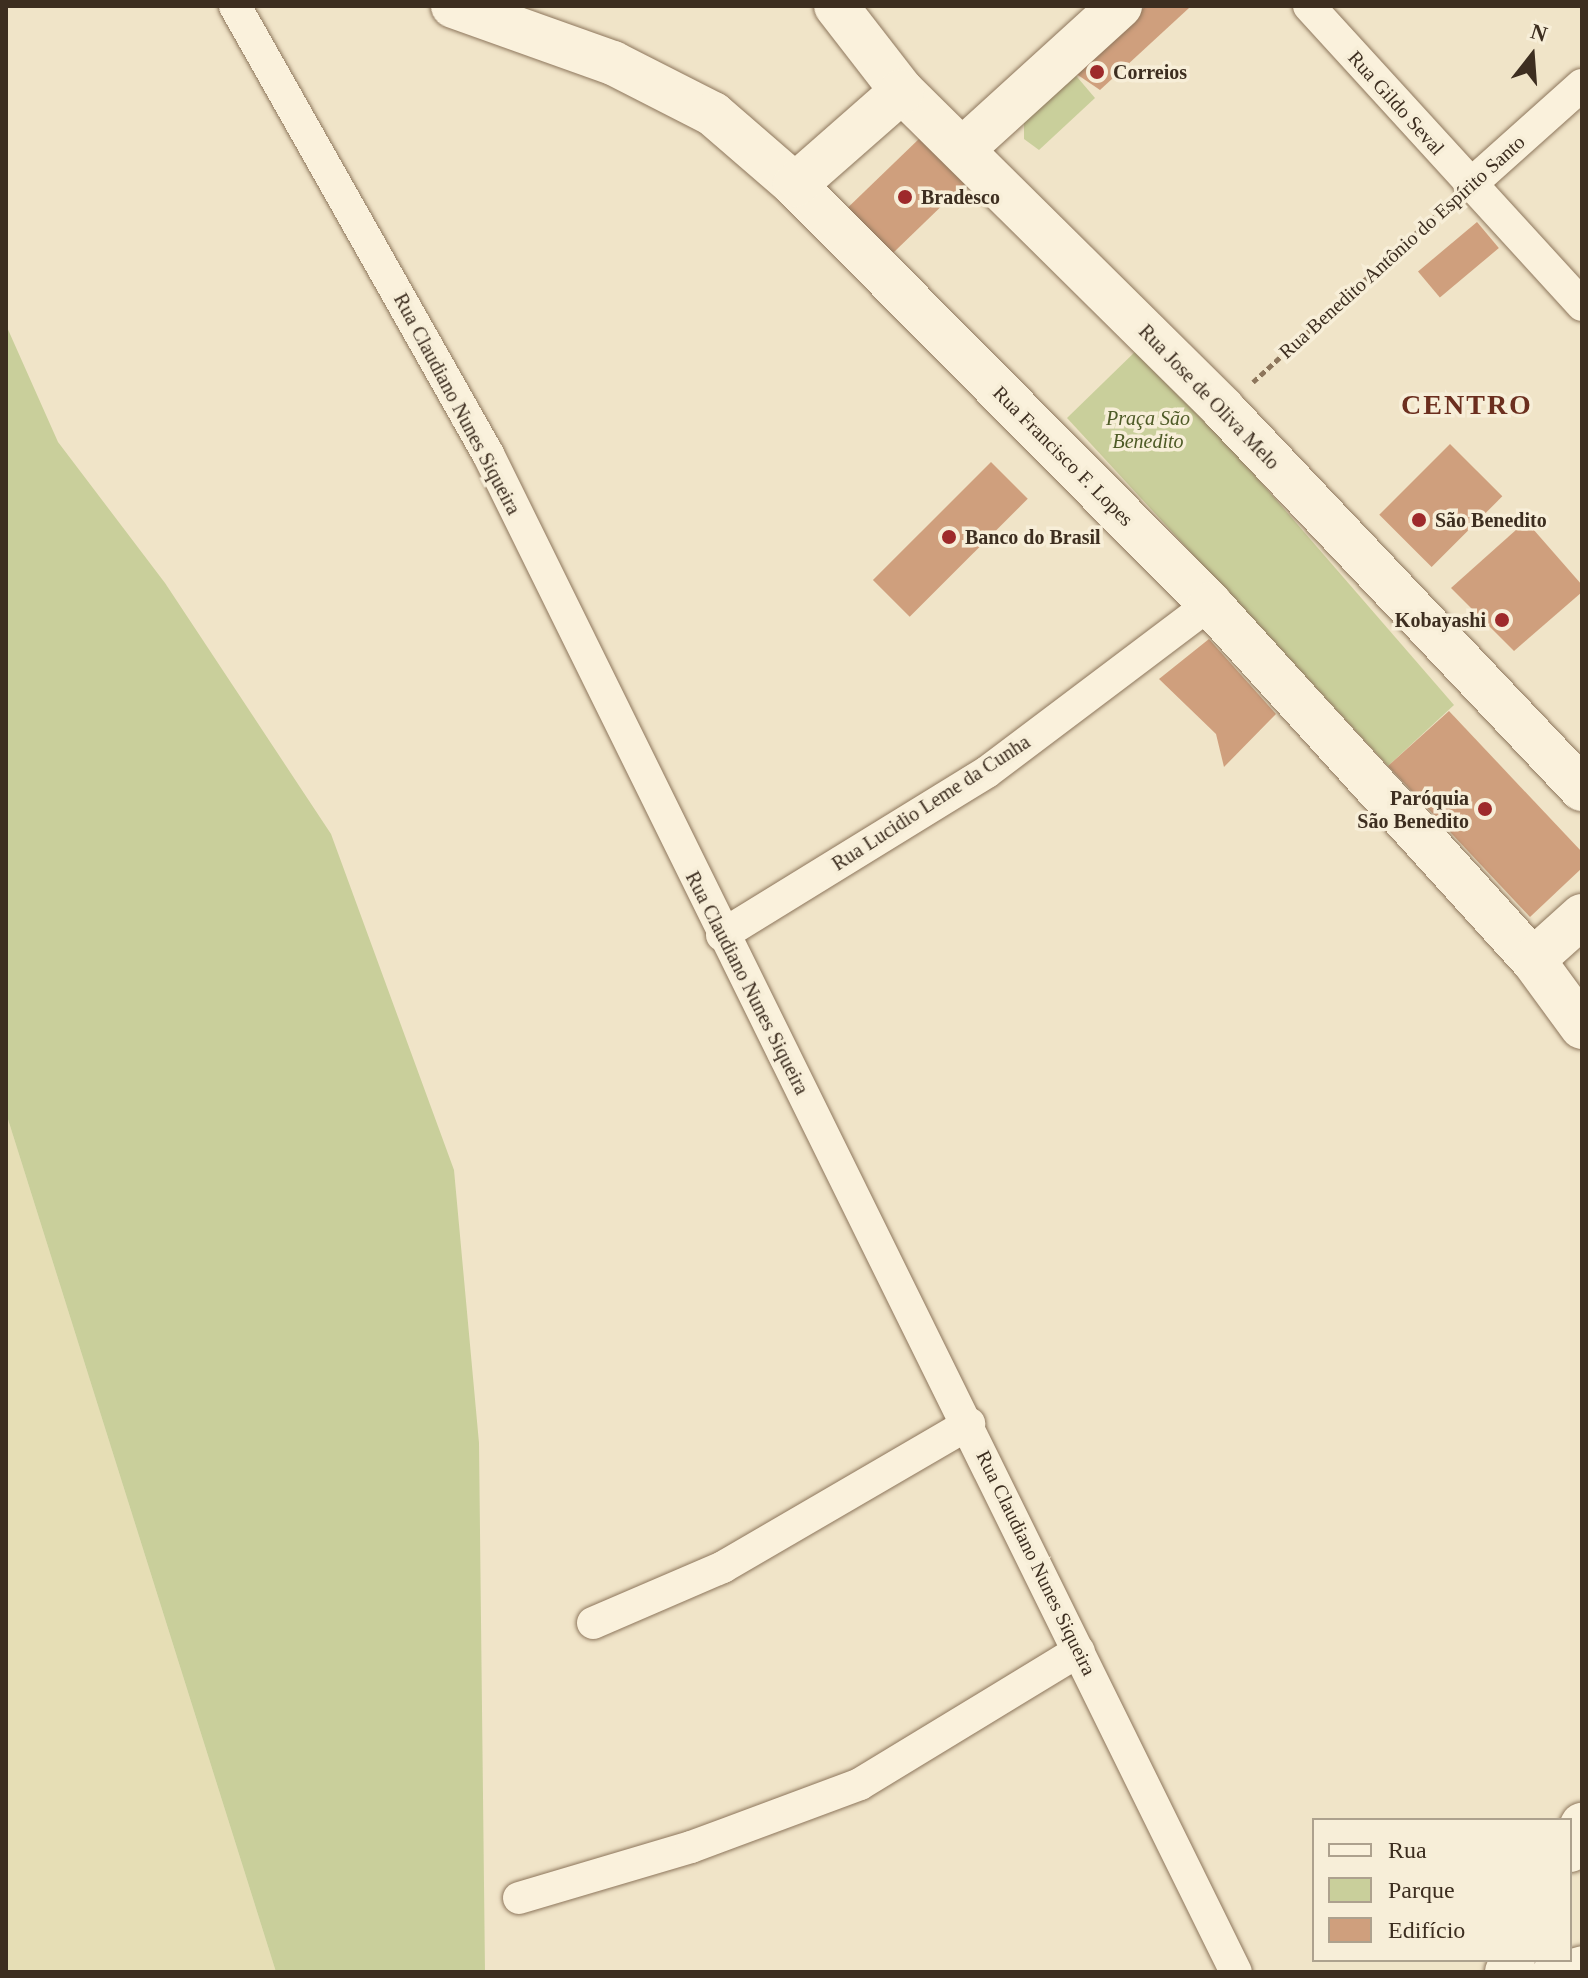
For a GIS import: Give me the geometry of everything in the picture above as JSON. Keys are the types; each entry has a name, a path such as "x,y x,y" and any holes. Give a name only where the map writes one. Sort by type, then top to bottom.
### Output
{"street":[{"name":"Rua Claudiano Nunes Siqueira","path":"235,6 488,454 722,935 969,1424 1236,1972"},
{"name":"Rua Jose de Oliva Melo","path":"836,6 902,91 964,148 1223,409 1582,789"},
{"path":"964,148 1120,6"},
{"name":"Rua Gildo Seval","path":"1309,6 1582,305"},
{"name":"Rua Francisco F. Lopes","path":"471,8 613,63 713,114 795,185 1210,604 1533,960 1582,1027"},
{"name":"Rua Benedito Antônio do Espírito Santo","path":"1470,185 1582,85"},
{"path":"795,185 902,91"},
{"name":"Rua Lucidio Leme da Cunha","path":"722,935 987,772 1210,604"},
{"path":"1533,960 1582,916"},
{"path":"593,1623 723,1567 969,1424"},
{"path":"519,1898 691,1847 860,1784 1079,1651"},
{"path":"1572,1846 1582,1825"},
{"path":"1548,1972 1582,1962"}],"path":[{"name":"Rua Benedito Antônio do Espírito Santo","path":"1223,409 1470,185"}],"shaded area":[{"path":"6,1113 276,1972 6,1972"}],"green space":[{"path":"1072,71 1095,98 1039,150 1024,139 1024,118"},
{"path":"6,325 58,442 165,583 331,834 454,1170 479,1443 485,1972 276,1972 6,1113"},
{"name":"Praça São Benedito","path":"1142,345 1454,705 1388,766 1067,418"}],"building":[{"path":"1146,6 1189,8 1100,90 1072,71"},
{"name":"Bradesco","path":"922,136 966,182 889,257 844,211"},
{"path":"1477,222 1499,248 1440,298 1418,271"},
{"path":"1450,444 1502,496 1432,567 1379,515"},
{"name":"Banco do Brasil","path":"991,462 1028,499 910,617 873,580"},
{"path":"1526,521 1582,585 1582,592 1514,651 1451,588"},
{"path":"1209,639 1276,714 1224,767 1216,734 1159,679"},
{"name":"Paróquia São Benedito","path":"1449,711 1582,852 1582,868 1530,917 1388,766"}],"place":[{"name":"Correios","path":"1097,72"},
{"name":"Bradesco","path":"905,197"},
{"name":"São Benedito","path":"1419,520"},
{"name":"Banco do Brasil","path":"949,537"},
{"name":"Kobayashi","path":"1502,620"},
{"name":"Paróquia São Benedito","path":"1485,809"}],"district":[{"name":"CENTRO","path":"1467,405"}]}
